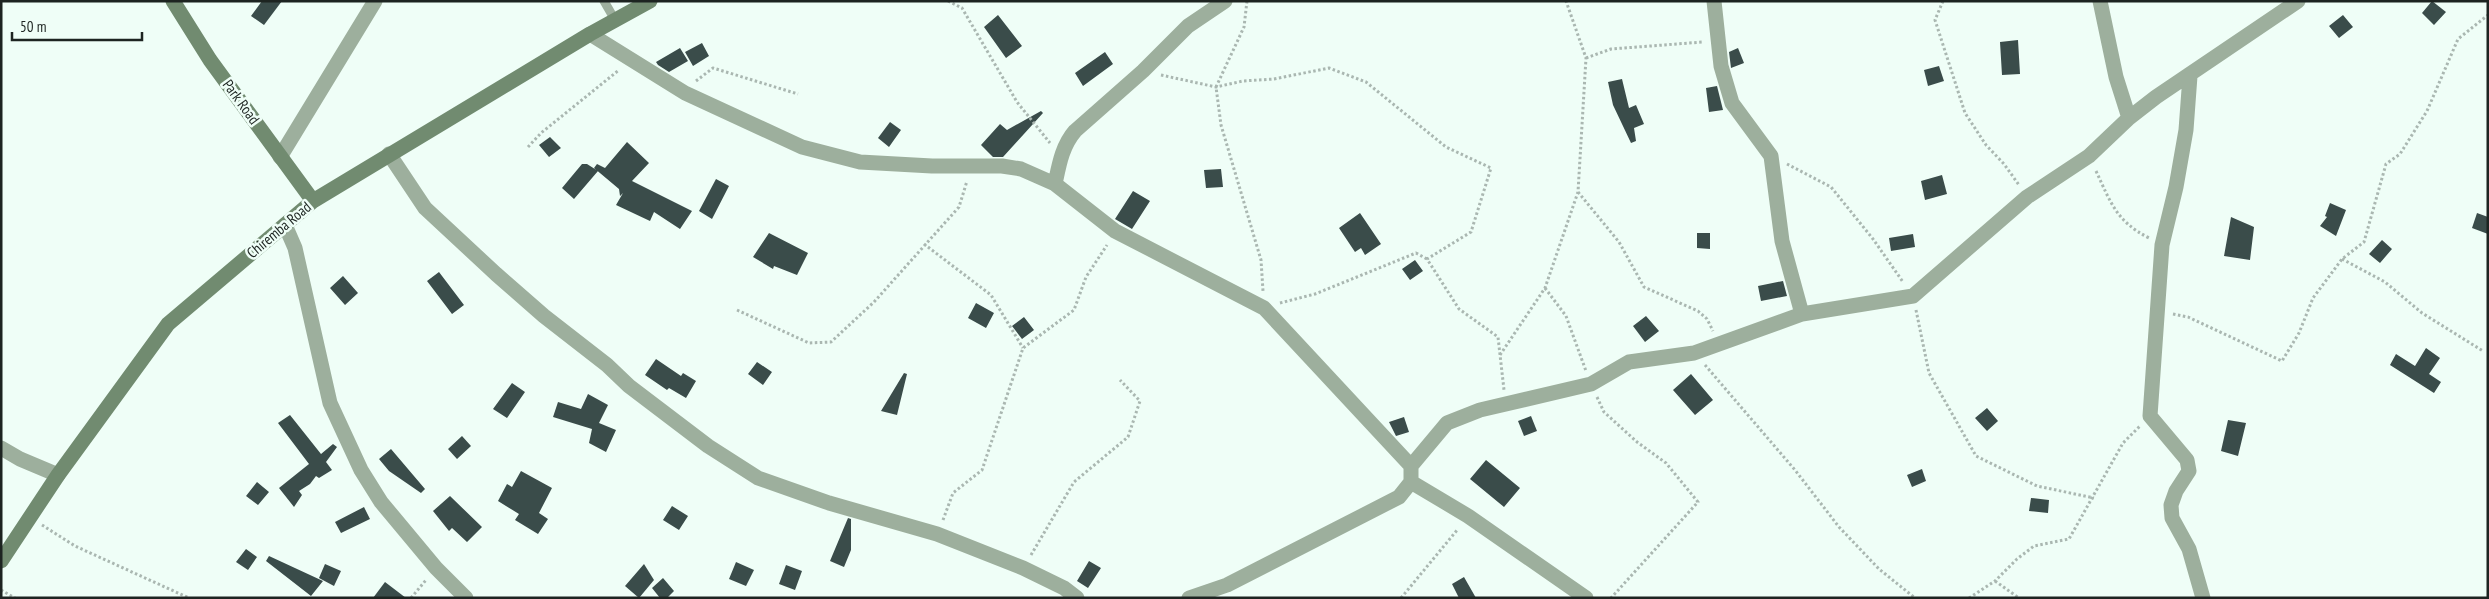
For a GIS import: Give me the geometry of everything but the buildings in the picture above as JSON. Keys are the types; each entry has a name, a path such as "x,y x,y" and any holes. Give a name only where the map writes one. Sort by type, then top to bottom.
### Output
{"main road":[{"name":"Park Road","path":"174,1 210,60 313,201"},
{"name":"Chiremba Road","path":"1,561 29,516 168,324 313,201 590,34 650,1"}],"street":[{"path":"280,157 375,1"},
{"path":"1055,184 1061,157 1069,138 1075,130 1143,71 1188,26 1225,1"},
{"path":"1714,1 1721,66 1732,103 1771,156 1782,242 1802,314"},
{"path":"2100,1 2116,77 2129,118"},
{"path":"1188,598 1227,585 1379,509 1399,497 1411,482 1411,466 1450,421 1506,403 1591,384 1629,362 1694,352 1802,314 1913,296 2028,197 2089,156 2129,118 2156,97 2190,76 2225,49 2298,1"},
{"path":"590,34 630,61 686,93 812,150 860,162 971,167 1002,166 1021,169 1055,184 1115,232 1264,308 1411,466"},
{"path":"2190,76 2186,130 2176,187 2162,245 2150,416 2187,460 2189,471 2176,492 2171,505 2172,518 2189,549 2203,598"},
{"path":"389,154 424,208 496,274 544,316 601,359 629,386 708,446 758,478 829,504 938,534 1023,568 1064,588 1077,598"},
{"path":"285,225 295,248 330,403 361,470 381,502 436,568 466,598"},
{"path":"1,448 20,459 58,475"},
{"path":"1411,482 1468,516 1586,598"}],"lane":[{"path":"604,1 615,20"}],"path":[{"path":"948,1 962,8 1017,102 1061,157"},
{"path":"1247,1 1244,27 1216,87 1221,125 1261,260 1264,308 1315,294 1416,253 1427,259 1458,309 1498,337 1506,403"},
{"path":"1499,357 1545,288 1578,192 1586,58 1566,1"},
{"path":"1943,1 1935,20 1965,113 1986,145 2004,164 2028,197"},
{"path":"2157,311 2188,317 2282,360 2299,333 2313,298 2342,259 2364,242 2386,164 2400,154 2427,111 2458,39 2488,15"},
{"path":"1586,58 1611,49 1717,41"},
{"path":"528,146 541,133 630,61"},
{"path":"686,93 692,84 713,68 798,94"},
{"path":"1143,71 1216,87 1329,68 1366,82 1446,147 1491,168 1471,232 1427,259"},
{"path":"1771,156 1831,187 1873,239 1913,296 1929,373 1976,456 2037,486 2094,498"},
{"path":"2089,156 2118,214 2130,228 2162,245"},
{"path":"737,310 809,343 831,342 874,302 959,207 971,167"},
{"path":"1578,192 1619,242 1644,288 1698,311 1707,319 1719,343"},
{"path":"938,534 953,494 982,470 1023,348 1074,310 1086,277 1115,232"},
{"path":"924,244 991,295 1023,348"},
{"path":"2342,259 2385,282 2422,313 2483,352"},
{"path":"1545,288 1566,316 1591,384 1604,412 1637,442 1666,463 1698,502 1611,598"},
{"path":"1694,352 1795,470 1839,527 1879,568 1915,598"},
{"path":"1023,568 1074,482 1128,437 1140,401 1120,380"},
{"path":"1969,598 1995,581 2017,559 2034,546 2069,539 2094,498 2123,443 2150,416"},
{"path":"29,516 75,546 189,598"},
{"path":"1402,598 1468,516"},
{"path":"411,598 436,568"},
{"path":"1995,581 2019,598"},
{"path":"1,590 15,598"}]}
